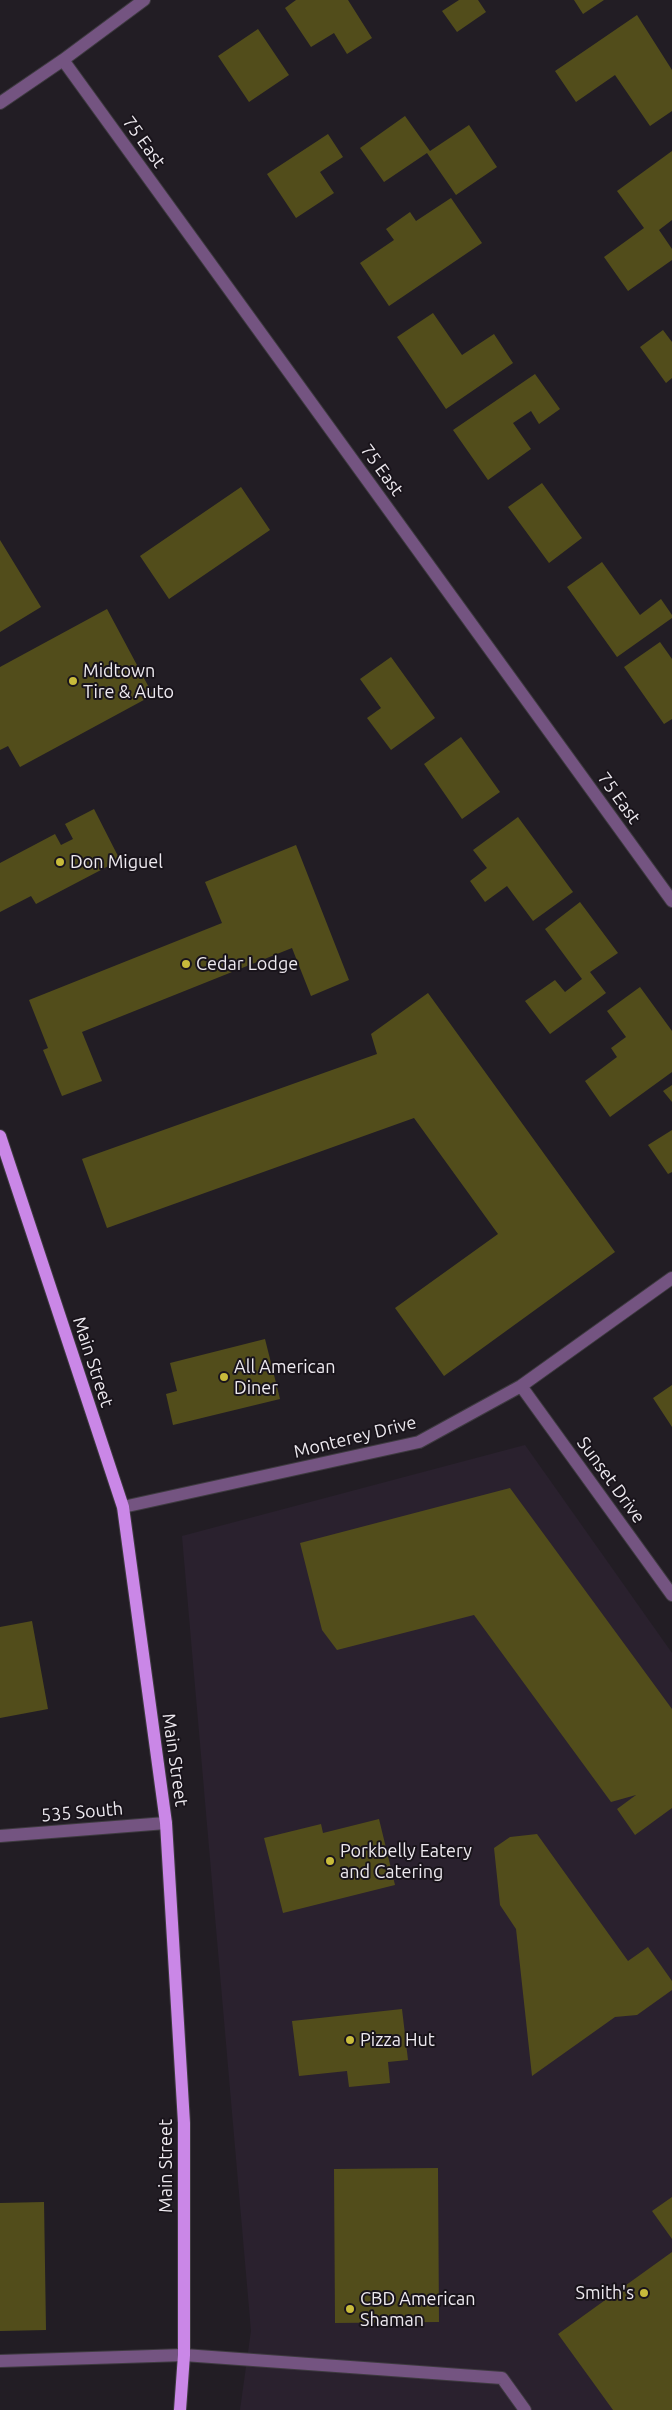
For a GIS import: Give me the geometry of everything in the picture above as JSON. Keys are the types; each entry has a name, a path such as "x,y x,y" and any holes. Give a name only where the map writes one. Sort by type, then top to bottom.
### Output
{"main road":[{"name":"Main Street","path":"0,1136 123,1507 166,1823 184,2123 184,2355 180,2410"}],"street":[{"path":"0,103 63,60 144,0"},
{"name":"75 East","path":"63,60 672,901"},
{"name":"Monterey Drive","path":"123,1507 420,1442 522,1386 672,1278"},
{"name":"Sunset Drive","path":"522,1386 672,1594"},
{"name":"535 South","path":"0,1836 166,1823"},
{"path":"0,2361 184,2355 502,2378 525,2410"}],"shaded area":[{"path":"525,1445 672,1653 672,2410 240,2410 251,2331 182,1536"}],"building":[{"path":"296,0 348,0 372,38 347,54 334,33 311,47 285,8"},
{"path":"459,0 478,0 486,12 457,32 442,11"},
{"path":"574,0 604,0 583,14"},
{"path":"637,15 672,70 672,111 650,126 615,75 576,102 555,71"},
{"path":"258,29 289,75 249,102 218,56"},
{"path":"405,116 430,151 469,125 497,167 456,195 427,153 384,182 360,148"},
{"path":"328,134 343,157 320,172 334,193 296,218 267,174"},
{"path":"672,151 672,220 659,230 672,249 672,260 628,291 604,257 644,228 617,191"},
{"path":"451,198 482,243 389,306 360,263 394,240 386,229 410,212 416,221"},
{"path":"433,313 462,355 494,334 513,363 446,409 397,337"},
{"path":"663,330 672,342 672,378 666,383 640,347"},
{"path":"535,374 560,409 539,424 531,411 513,423 531,449 488,480 453,430"},
{"path":"542,483 582,538 549,563 508,507"},
{"path":"241,487 270,530 169,599 140,556"},
{"path":"0,540 41,607 0,632"},
{"path":"602,562 640,615 661,599 672,615 672,618 617,657 567,587"},
{"name":"Midtown Tire & Auto","path":"107,609 153,695 20,767 8,746 0,750 0,667"},
{"path":"660,642 672,659 672,719 664,724 624,667"},
{"path":"391,657 435,718 391,750 367,718 381,708 360,679"},
{"path":"461,737 500,792 462,819 424,764"},
{"name":"Don Miguel","path":"94,809 120,860 36,904 31,896 0,912 0,863 55,834 61,845 73,839 65,824"},
{"path":"518,817 573,892 533,921 507,886 485,902 470,881 487,868 473,850"},
{"name":"Cedar Lodge","path":"296,845 349,980 311,996 292,948 82,1032 102,1081 62,1096 43,1050 48,1048 29,1000 222,923 205,882"},
{"path":"580,902 618,953 590,972 606,993 550,1034 525,1001 555,980 565,992 582,979 545,929"},
{"path":"640,987 672,1031 672,1072 610,1117 585,1081 617,1057 611,1048 626,1037 607,1011"},
{"path":"428,993 615,1252 444,1376 395,1308 498,1234 414,1118 107,1228 82,1159 377,1054 371,1034"},
{"path":"672,1085 672,1102 663,1091"},
{"path":"672,1130 672,1172 668,1174 648,1145"},
{"name":"All American Diner","path":"265,1339 280,1399 173,1425 166,1394 177,1391 170,1363"},
{"path":"672,1385 672,1427 653,1398"},
{"path":"510,1488 672,1709 672,1808 635,1835 617,1809 636,1795 611,1802 474,1615 337,1650 322,1630 300,1543"},
{"path":"32,1621 48,1709 0,1718 0,1627"},
{"name":"Porkbelly Eatery and Catering","path":"379,1819 395,1885 283,1913 264,1838 321,1824 323,1833"},
{"path":"537,1834 628,1961 648,1947 672,1981 672,1990 637,2015 615,2017 532,2076 516,1929 500,1905 494,1848 510,1837"},
{"name":"Pizza Hut","path":"402,2009 408,2060 388,2062 390,2083 349,2087 347,2071 299,2076 292,2021"},
{"path":"438,2168 439,2322 335,2323 334,2169"},
{"path":"672,2197 672,2239 652,2211"},
{"path":"44,2202 46,2330 0,2331 0,2203"},
{"name":"Smith's","path":"672,2252 672,2410 613,2410 558,2334"}],"place":[{"name":"Midtown Tire & Auto","path":"73,681"},
{"name":"Don Miguel","path":"60,862"},
{"name":"Cedar Lodge","path":"186,964"},
{"name":"All American Diner","path":"224,1377"},
{"name":"Porkbelly Eatery and Catering","path":"330,1861"},
{"name":"Pizza Hut","path":"350,2040"},
{"name":"Smith's","path":"644,2293"},
{"name":"CBD American Shaman","path":"350,2309"}]}
